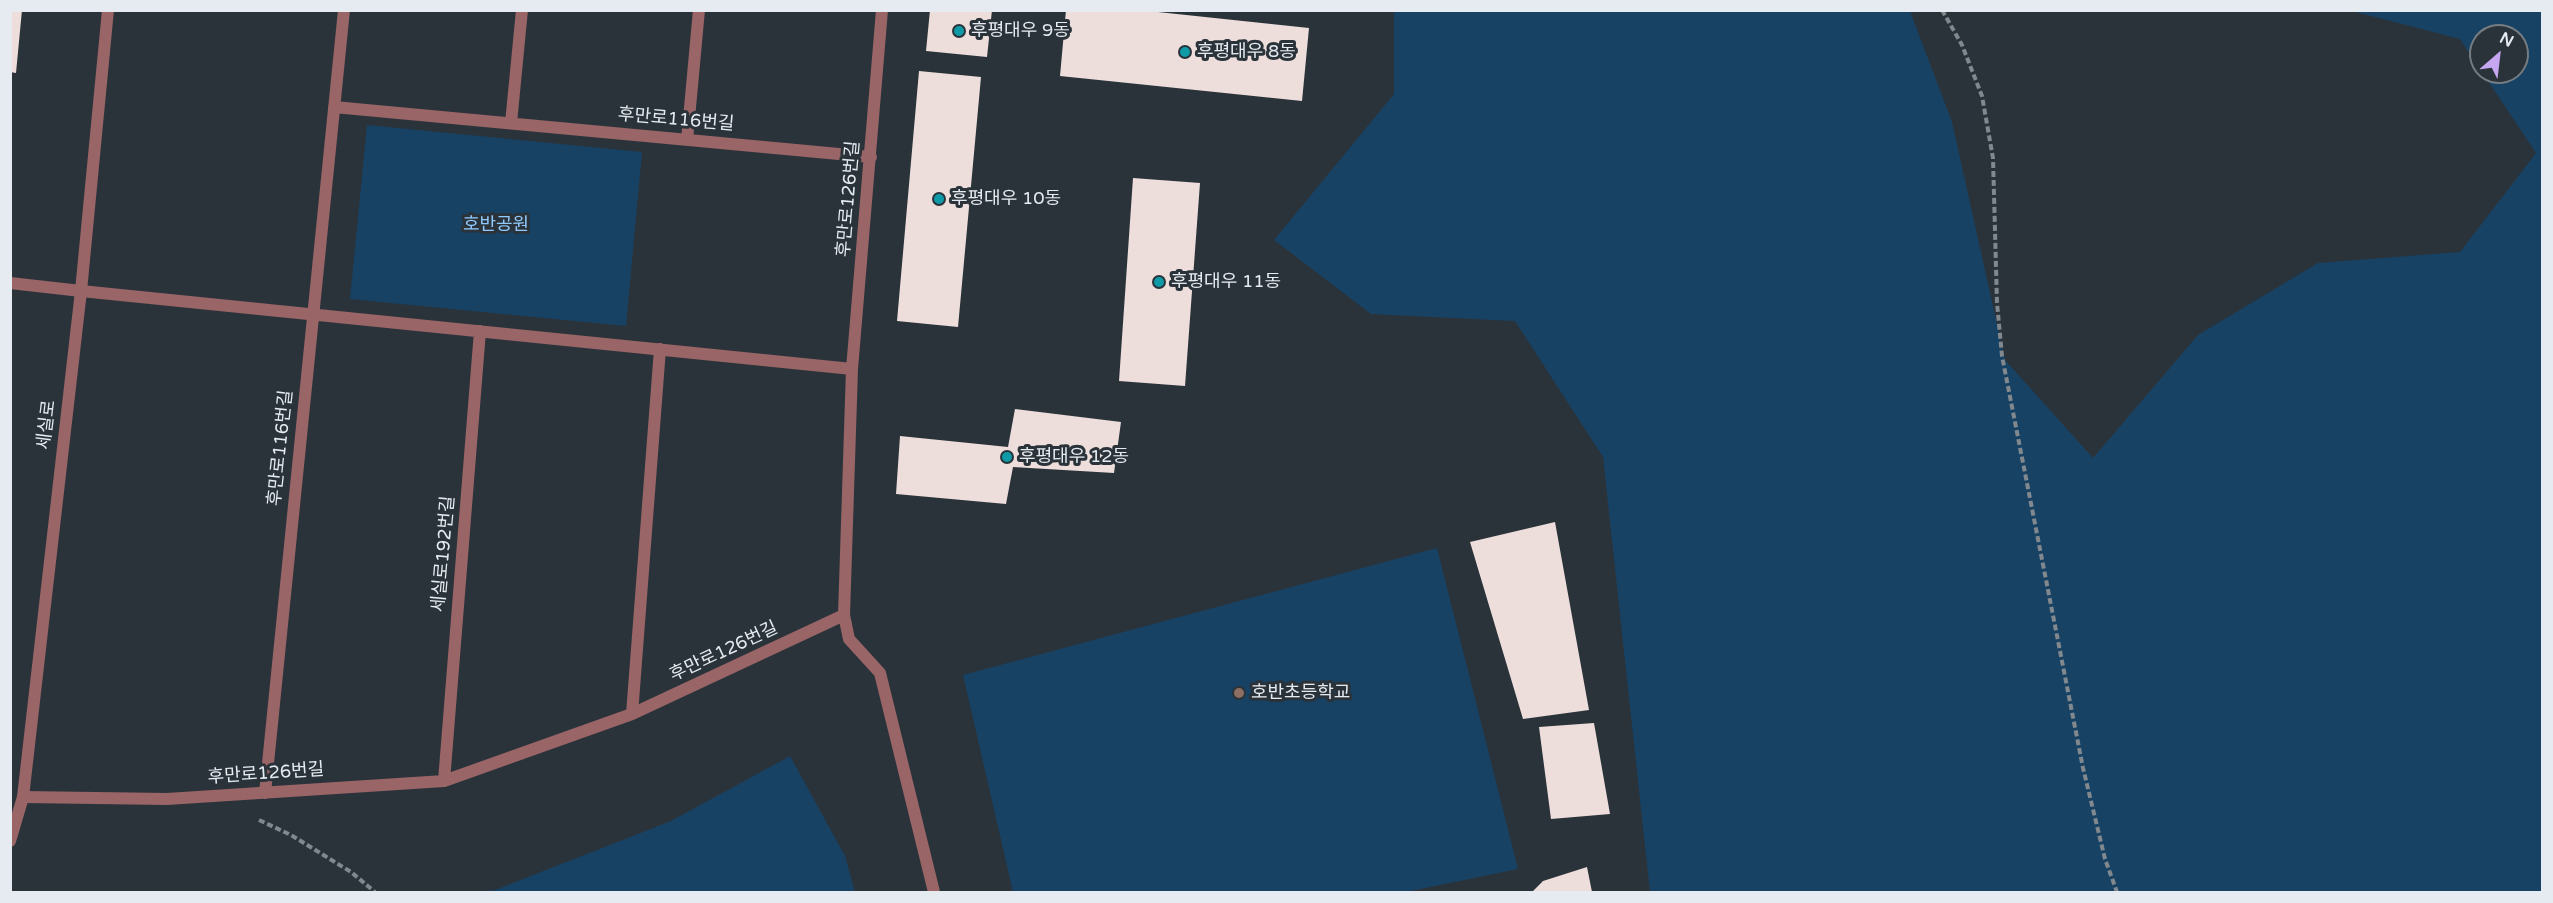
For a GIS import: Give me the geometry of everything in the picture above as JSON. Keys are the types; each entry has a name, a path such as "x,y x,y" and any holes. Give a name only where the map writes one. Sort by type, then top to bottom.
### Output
{"street":[{"name":"세실로","path":"10,841 23,797 81,291 108,10"},
{"name":"후만로116번길","path":"265,792 344,10"},
{"path":"511,123 522,10"},
{"path":"687,140 699,10"},
{"name":"후만로126번길","path":"23,797 167,799 444,781 632,714 844,615 852,369 882,10"},
{"name":"후만로116번길","path":"334,107 871,157"},
{"path":"10,283 852,369"},
{"name":"세실로192번길","path":"444,781 480,331"},
{"path":"632,714 660,349"},
{"path":"844,615 849,639 880,673 934,892"}],"path":[{"path":"1942,10 1962,45 1982,96 1993,158 1997,303 2002,356 2083,768 2105,859 2117,892"},
{"path":"253,817 291,835 351,873 375,892"}],"green space":[{"path":"1394,11 1910,11 1952,122 2005,360 2093,458 2198,335 2318,263 2460,252 2536,153 2490,84 2529,84 2529,24 2469,24 2469,53 2460,39 2352,11 2542,11 2542,892 1650,892 1603,457 1515,321 1371,314 1274,240 1394,94"},
{"name":"호반공원","path":"367,125 642,152 626,326 350,299"},
{"name":"호반초등학교","path":"1437,548 1518,869 1406,892 1013,892 963,675"},
{"path":"790,756 845,856 855,892 474,892 495,890 671,821"}],"building":[{"path":"10,10 22,10 16,73 10,72"},
{"name":"후평대우 9동","path":"930,10 992,10 987,57 926,51"},
{"name":"후평대우 8동","path":"1066,10 1139,10 1309,28 1302,101 1060,76"},
{"name":"후평대우 10동","path":"919,71 981,77 958,327 897,321"},
{"name":"후평대우 11동","path":"1133,178 1200,183 1185,386 1119,381"},
{"name":"후평대우 12동","path":"1015,409 1121,422 1114,473 1013,467 1006,504 896,494 900,436 1008,447"},
{"path":"1555,522 1589,710 1523,719 1470,542"},
{"path":"1594,723 1610,814 1551,819 1539,727"},
{"path":"1587,867 1592,892 1532,892 1543,881"}],"place":[{"name":"후평대우 9동","path":"959,31"},
{"name":"후평대우 8동","path":"1185,52"},
{"name":"후평대우 10동","path":"939,199"},
{"name":"후평대우 11동","path":"1159,282"},
{"name":"후평대우 12동","path":"1007,457"},
{"name":"호반초등학교","path":"1239,693"}]}
